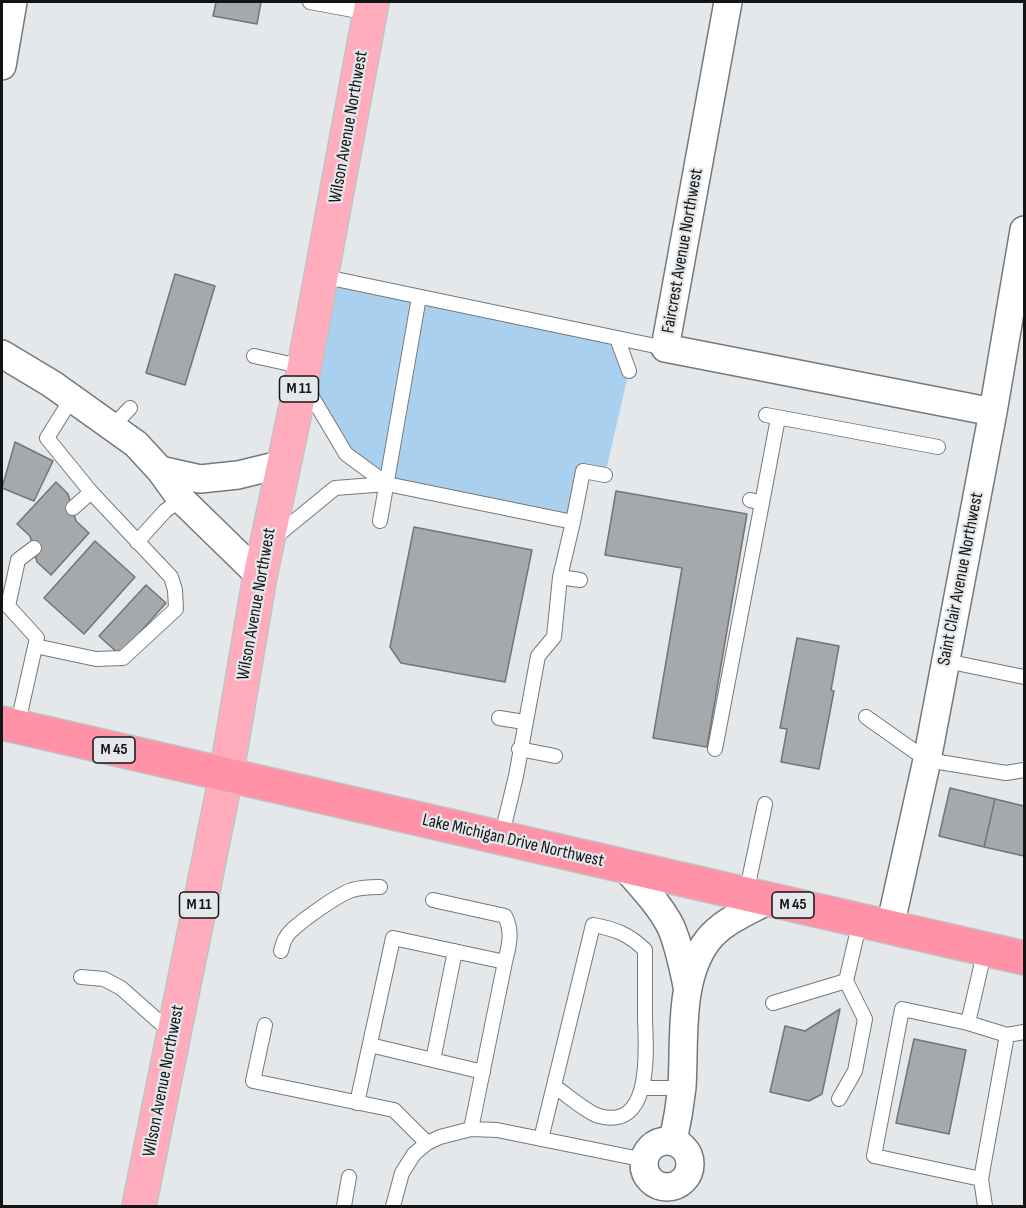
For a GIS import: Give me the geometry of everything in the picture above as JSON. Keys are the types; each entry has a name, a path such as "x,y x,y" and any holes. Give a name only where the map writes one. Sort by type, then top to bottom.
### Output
{"highway":[{"name":"Lake Michigan Drive Northwest","path":"9,725 1024,958"}],"main road":[{"name":"Wilson Avenue Northwest","path":"139,1206 242,695 260,576 303,373 370,7"}],"street":[{"path":"2,66 13,2"},
{"name":"Faircrest Avenue Northwest","path":"728,2 665,348 993,412"},
{"name":"Saint Clair Avenue Northwest","path":"875,924 927,760 993,412 1024,230"},
{"path":"2,354 72,398 121,418 136,444 160,470 181,499 260,576"},
{"path":"160,470 200,479 238,475 283,464"},
{"path":"625,867 670,926 681,956 688,989"},
{"path":"673,1142 681,1088 688,989 696,960 712,935 758,897"},
{"path":"658,1142 673,1142 680,1144 690,1156 689,1172 680,1184 663,1197 647,1174 645,1160 647,1153 658,1142"}],"lane":[{"path":"310,2 370,7"},
{"path":"321,276 665,348"},
{"path":"380,521 419,297"},
{"path":"617,338 629,370"},
{"path":"254,356 303,373 346,454 387,484"},
{"path":"35,646 96,659 123,658 176,609 175,590 171,577 91,492 48,438 72,398"},
{"path":"715,749 772,417 938,447"},
{"path":"501,839 516,776 519,749 538,656 554,637 560,577 583,471 605,476"},
{"path":"268,543 334,488 387,484 573,522"},
{"path":"74,508 91,492"},
{"path":"137,542 165,512 181,499"},
{"path":"9,725 37,638 8,606 18,560 34,548"},
{"path":"560,577 580,580"},
{"path":"946,661 1024,677"},
{"path":"866,717 927,760 1006,773 1024,771"},
{"path":"499,718 524,722"},
{"path":"519,749 555,756"},
{"path":"758,897 765,804"},
{"path":"280,951 283,941 291,931 333,900 349,891 380,887"},
{"path":"433,900 505,916 510,924 510,938 471,1129"},
{"path":"773,1003 846,981 875,924"},
{"path":"541,1139 593,925 615,929 632,937 645,950 646,1073 638,1100 628,1112 614,1118 597,1116 554,1086"},
{"path":"357,1103 393,938 505,962"},
{"path":"968,1023 985,949"},
{"path":"433,1060 455,951"},
{"path":"81,977 104,979 120,988 173,1034"},
{"path":"839,1099 855,1071 865,1018 846,981"},
{"path":"981,1179 874,1156 902,1009 968,1023 1007,1035 1024,1032"},
{"path":"265,1025 254,1081 394,1110 427,1143"},
{"path":"985,1206 981,1179 1007,1035"},
{"path":"370,1045 483,1072"},
{"path":"642,1088 681,1088"},
{"path":"393,1206 398,1183 406,1164 414,1154 427,1143 440,1137 471,1129 497,1130 645,1160"},
{"path":"344,1206 349,1177"}],"shaded area":[{"path":"321,276 617,338 629,371 605,475 583,471 573,522 387,484 346,454 302,379"}],"building":[{"path":"216,2 261,2 257,24 213,16"},
{"path":"175,274 215,286 185,385 146,373"},
{"path":"15,442 53,461 34,501 2,488"},
{"path":"56,482 68,494 76,521 89,533 51,575 37,562 30,536 17,524"},
{"path":"616,491 747,514 707,747 653,738 682,568 605,555"},
{"path":"414,527 532,550 505,682 401,663 390,647"},
{"path":"95,541 135,577 84,634 44,598"},
{"path":"146,585 166,603 120,655 99,636"},
{"path":"797,638 839,646 831,690 834,691 819,769 781,762 787,729 780,728"},
{"path":"950,788 995,799 984,847 939,836"},
{"path":"995,799 1024,806 1024,856 984,847"},
{"path":"840,1009 822,1094 809,1101 770,1092 785,1026 805,1031"},
{"path":"914,1039 966,1050 949,1134 896,1123"}]}
